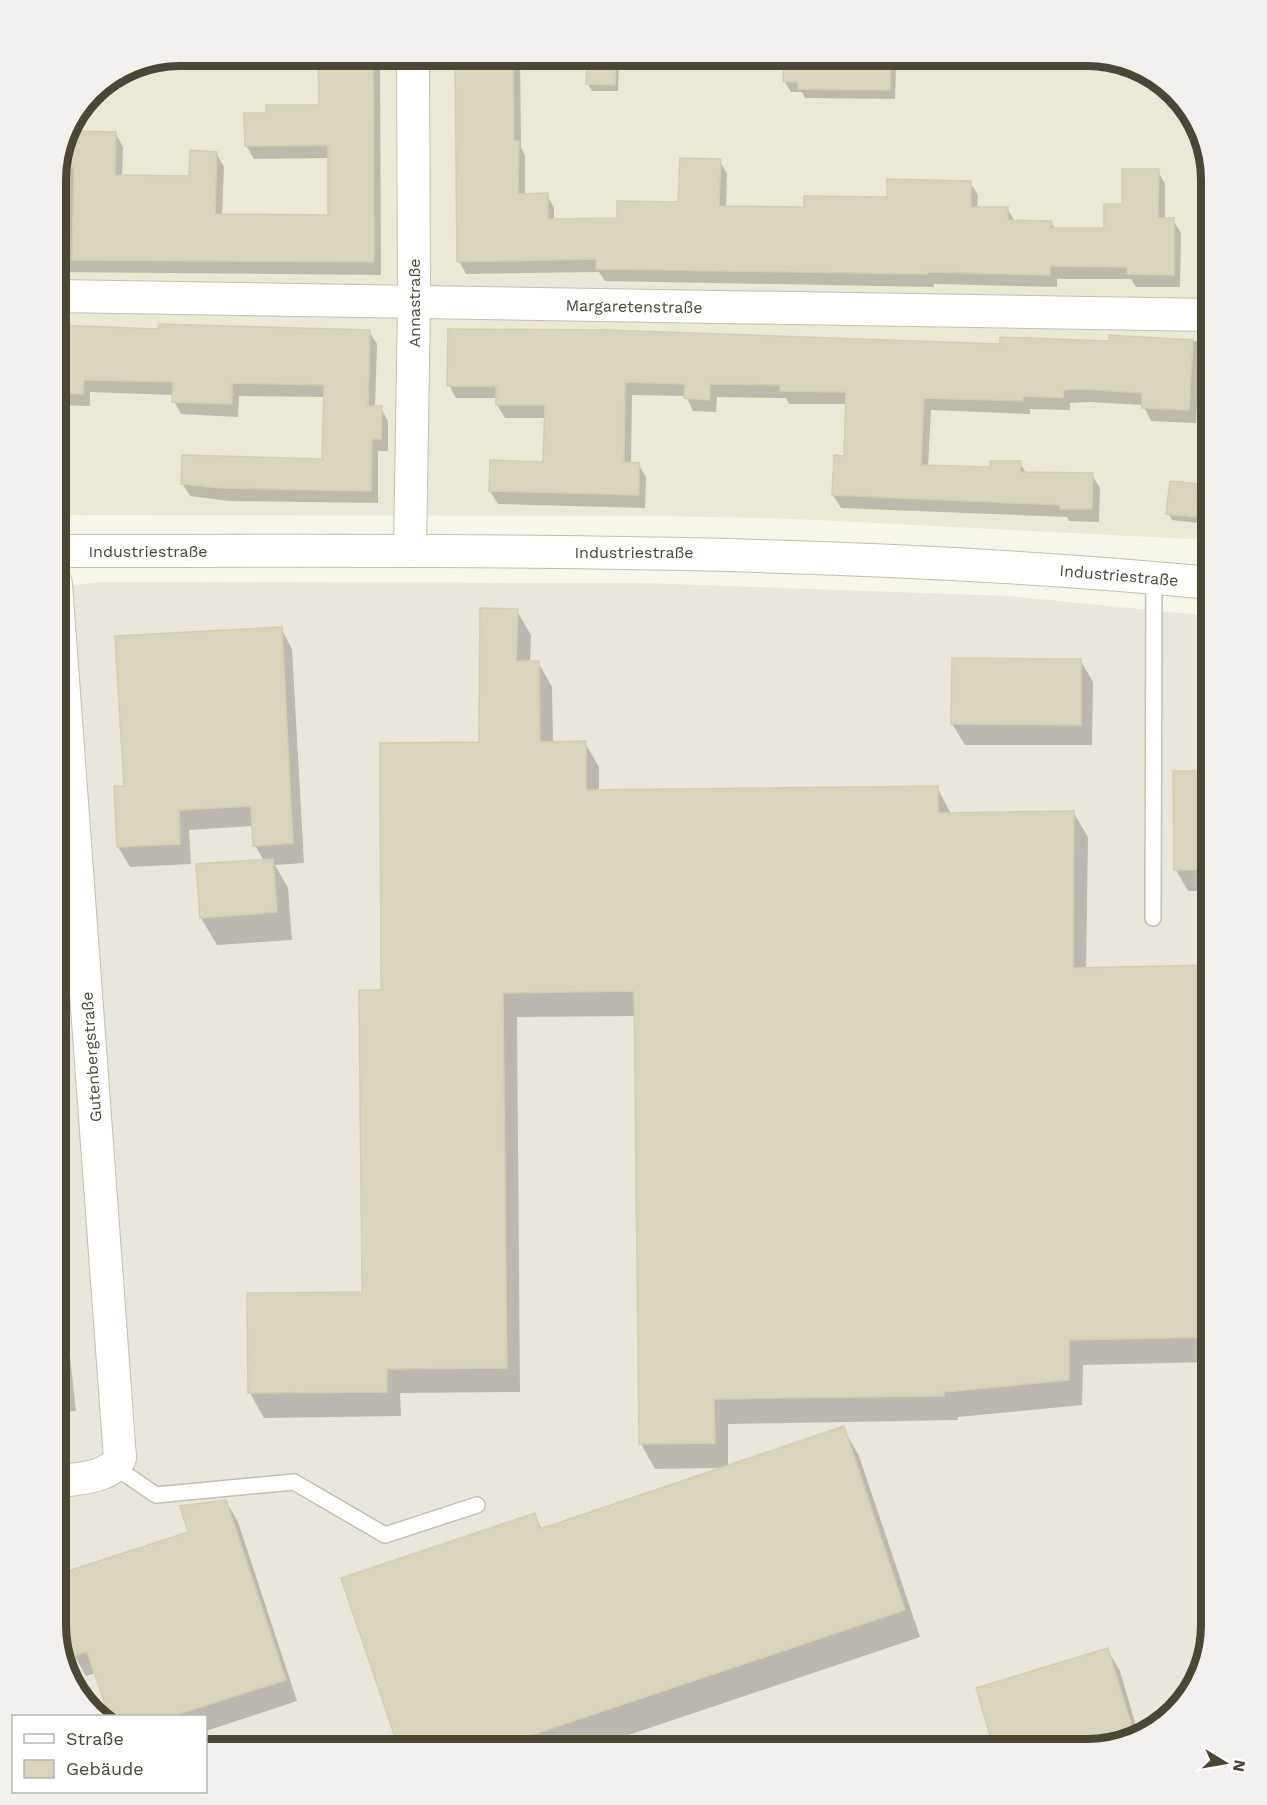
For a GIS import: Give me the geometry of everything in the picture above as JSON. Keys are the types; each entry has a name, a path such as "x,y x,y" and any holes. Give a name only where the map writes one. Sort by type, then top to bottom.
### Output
{"street":[{"name":"Annastraße","path":"410,551 414,302 414,66"},
{"name":"Margaretenstraße","path":"66,296 1201,315"},
{"name":"Industriestraße","path":"66,551 700,553 1075,570 1201,582"},
{"name":"Gutenbergstraße","path":"66,721 120,1458 115,1467"},
{"path":"66,1480 102,1474 115,1467"}],"lane":[{"path":"1154,577 1154,918"},
{"path":"115,1467 156,1496 294,1482 385,1535 477,1505"}],"shaded area":[{"path":"172,66 1095,66 1110,68 1138,78 1157,89 1178,110 1197,150 1201,180 1201,539 795,519 659,516 66,515 66,172 72,143 89,110 123,81 150,70"},
{"path":"100,582 642,583 1009,596 1201,615 1201,1625 1197,1655 1192,1669 1178,1695 1168,1706 1157,1716 1131,1730 1117,1735 1088,1739 207,1739 207,1715 109,1715 99,1706 89,1695 75,1669 70,1655 66,1625 66,586"}],"building":[{"path":"318,66 373,66 374,262 72,260 74,167 67,167 77,131 116,132 115,175 189,176 190,150 217,152 215,214 328,215 328,145 245,146 244,113 266,113 266,105 319,105"},
{"path":"455,66 513,66 514,141 519,141 518,194 548,193 548,219 617,218 617,201 678,202 680,158 721,159 719,206 804,207 804,196 887,197 887,179 971,181 971,207 1008,207 1008,220 1052,221 1051,228 1104,228 1104,204 1122,204 1122,169 1159,169 1158,218 1174,218 1174,275 1127,274 1127,267 1050,266 1050,275 596,269 596,259 457,262"},
{"path":"587,66 616,66 615,85 586,84"},
{"path":"784,66 891,66 890,90 798,89 798,82 783,82"},
{"path":"159,324 370,330 368,406 382,406 381,439 372,439 371,491 221,488 181,484 182,455 322,459 324,385 232,383 232,404 172,402 173,382 84,380 83,394 66,393 66,325 158,329"},
{"path":"448,329 608,330 1000,344 1000,337 1109,341 1109,335 1193,340 1189,410 1142,408 1142,393 1081,389 1064,390 1063,398 1023,396 1023,401 924,398 921,465 990,467 990,461 1021,461 1020,472 1093,473 1092,509 1060,509 1060,505 832,495 834,455 844,456 846,392 780,391 780,385 710,384 710,400 684,398 685,384 625,382 624,462 639,463 639,495 489,491 490,460 543,462 545,405 496,405 496,386 447,386"},
{"path":"1170,481 1199,484 1196,517 1166,514"},
{"path":"480,608 518,609 516,661 539,661 540,742 586,741 586,790 938,786 938,813 1074,811 1073,968 1201,965 1201,1337 1069,1340 1069,1380 944,1392 944,1396 714,1399 715,1443 639,1444 634,991 503,993 507,1368 387,1369 387,1392 248,1393 247,1293 362,1292 359,990 381,990 380,743 479,742"},
{"path":"282,627 293,843 253,846 251,806 179,810 180,844 117,847 114,786 124,786 115,636"},
{"path":"952,658 1081,659 1081,725 951,724"},
{"path":"1173,771 1201,771 1201,870 1174,870"},
{"path":"273,859 277,912 200,918 196,864"},
{"path":"844,1426 905,1610 520,1739 396,1739 341,1578 535,1513 540,1529"},
{"path":"226,1500 286,1680 175,1715 109,1715 87,1652 72,1656 67,1640 66,1572 188,1532 180,1506"},
{"path":"1108,1648 1133,1729 1117,1735 1088,1739 991,1739 976,1688"}]}
